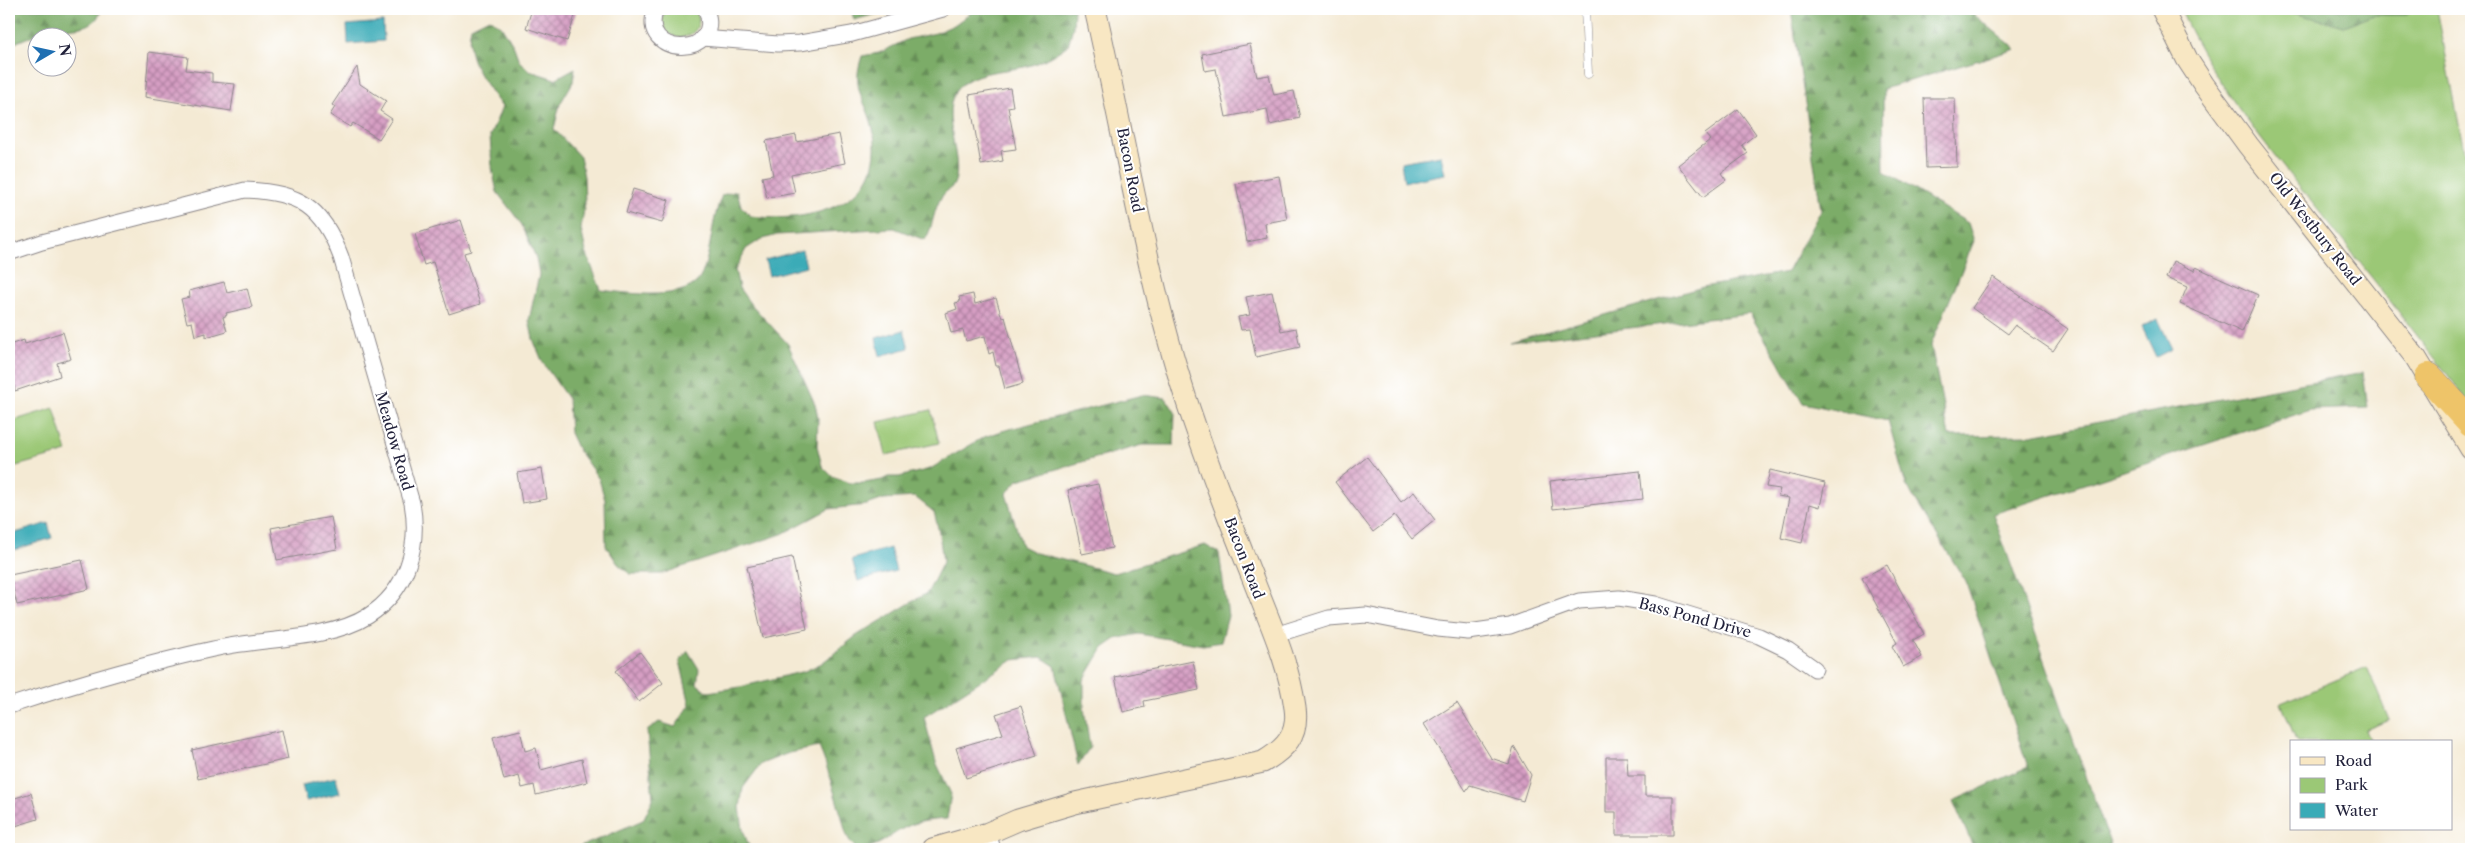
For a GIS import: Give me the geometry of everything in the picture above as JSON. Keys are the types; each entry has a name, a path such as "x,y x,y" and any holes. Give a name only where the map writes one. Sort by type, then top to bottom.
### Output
{"highway":[{"path":"2430,377 2471,423"}],"street":[{"path":"656,9 653,20 654,28 664,42 671,46 688,47 702,38 708,23 706,9"},
{"path":"702,38 778,44 800,43 852,34 944,9"},
{"name":"Bacon Road","path":"932,849 991,841 1018,820 1075,802 1251,766 1263,762 1278,753 1293,736 1296,711 1288,672 1206,462 1174,361 1139,215 1095,9"},
{"name":"Old Westbury Road","path":"2162,9 2187,59 2210,94 2430,377 2471,448"},
{"name":"Meadow Road","path":"9,253 42,242 246,190 270,191 303,201 321,217 333,234 342,256 412,503 416,525 415,544 404,574 387,601 367,617 336,630 215,648 110,674 9,706"},
{"name":"Bass Pond Drive","path":"1274,635 1329,618 1366,615 1438,629 1468,632 1510,626 1578,600 1619,598 1655,604 1759,636 1788,650 1815,669"}],"lane":[{"path":"1585,9 1588,74"}],"green space":[{"path":"9,9 102,9 93,22 80,27 28,28 28,37 9,46"},
{"path":"665,9 696,9 699,20 696,29 689,35 678,38 667,33 662,22"},
{"path":"851,9 895,9 854,20"},
{"path":"976,9 1074,9 1073,27 1068,45 1058,52 1024,67 971,78 956,91 951,103 950,117 957,173 954,184 940,200 925,240 894,228 777,235 760,240 746,249 735,270 739,288 749,302 788,344 815,404 818,418 817,446 822,466 833,477 850,483 882,480 888,477 899,477 930,469 984,437 1002,431 1142,395 1166,398 1175,412 1174,445 1142,445 1018,480 1006,494 1022,546 1036,553 1114,573 1205,545 1219,553 1228,616 1221,642 1203,645 1139,634 1116,639 1103,648 1084,680 1084,708 1090,747 1078,765 1055,666 1041,657 1013,660 924,717 936,762 951,794 947,819 914,824 871,847 857,849 849,840 819,747 789,753 761,764 743,788 740,807 743,830 750,849 575,849 643,820 653,799 647,731 659,722 675,727 690,705 680,661 688,651 699,669 697,684 708,692 740,687 805,671 822,663 856,636 928,592 943,562 934,512 915,497 884,499 867,505 829,509 782,534 661,574 630,574 618,564 606,546 605,500 599,479 578,450 570,433 568,399 543,363 533,339 529,320 539,275 536,258 522,225 497,192 492,168 490,136 502,107 477,70 473,60 469,38 471,27 489,18 502,27 514,47 519,61 530,71 555,79 575,68 573,82 560,104 554,129 580,157 584,177 585,203 581,229 586,252 601,290 657,294 672,293 685,289 696,283 702,274 722,195 737,191 741,206 751,216 773,218 819,212 839,204 856,192 869,176 875,155 873,129 858,86 862,56 879,53 908,39 936,33 954,25"},
{"path":"1791,9 1967,9 2016,49 1883,89 1884,171 1968,223 1974,241 1931,345 1949,436 2031,435 2363,372 2368,408 2310,410 1993,514 2112,849 1974,849 1953,801 2028,767 1966,582 1906,485 1888,421 1803,403 1750,314 1510,342 1703,287 1787,272 1821,210"},
{"path":"2180,9 2437,9 2464,151 2471,176 2471,405 2246,119 2210,66"},
{"path":"2278,9 2411,9 2407,15 2374,15 2344,26"},
{"path":"54,408 67,452 9,468 9,422"},
{"path":"931,410 939,443 886,455 878,422"},
{"path":"2367,667 2389,720 2365,730 2369,740 2296,740 2281,703"}],"water":[{"path":"383,22 384,41 348,44 347,25"},
{"path":"1441,155 1445,174 1404,182 1401,162"},
{"path":"802,250 806,266 769,276 765,260"},
{"path":"2158,319 2172,349 2156,357 2142,327"},
{"path":"904,330 909,348 880,356 876,338"},
{"path":"48,523 52,538 14,550 9,535"},
{"path":"890,548 896,571 858,581 852,559"},
{"path":"336,777 340,793 306,801 302,785"}],"building":[{"path":"532,9 577,9 567,41 526,28"},
{"path":"1250,44 1257,77 1269,75 1274,95 1294,91 1300,118 1270,125 1267,109 1226,117 1216,69 1205,71 1202,54"},
{"path":"149,52 188,57 186,70 212,73 212,82 235,84 231,111 145,97"},
{"path":"357,67 360,84 386,101 380,111 392,119 379,139 353,123 350,127 330,115 335,107 332,105"},
{"path":"1010,88 1013,106 1008,107 1016,149 1001,151 1003,161 981,165 969,95"},
{"path":"1924,98 1955,98 1957,167 1926,168"},
{"path":"1738,109 1756,134 1742,145 1748,153 1721,173 1726,180 1703,197 1678,165 1710,140 1705,134"},
{"path":"839,134 845,163 791,174 795,193 767,198 762,177 773,175 766,141 796,135 797,142"},
{"path":"1279,176 1287,219 1265,223 1267,238 1247,242 1236,184"},
{"path":"633,189 669,200 662,223 626,213"},
{"path":"461,220 471,251 464,253 480,304 449,314 433,262 424,265 415,234"},
{"path":"2173,261 2195,271 2196,267 2258,295 2242,332 2180,304 2187,287 2166,278"},
{"path":"1993,277 2068,329 2053,351 2015,325 2008,334 1972,308"},
{"path":"224,282 227,293 247,288 252,307 226,313 227,315 223,317 227,331 206,337 206,333 195,336 192,322 187,323 181,299 190,297 189,291"},
{"path":"1272,292 1281,331 1296,328 1300,347 1256,357 1250,329 1241,330 1238,317 1250,315 1246,297"},
{"path":"973,294 975,304 996,298 1002,318 1005,317 1023,384 1005,389 993,352 989,354 985,336 966,341 963,330 951,333 946,313 957,309 955,303 960,302 959,297"},
{"path":"63,332 71,359 57,363 60,376 15,391 14,386 9,388 9,345 24,340 25,344"},
{"path":"1367,457 1401,502 1414,492 1435,520 1412,539 1394,516 1373,532 1335,482"},
{"path":"542,469 547,499 522,503 517,473"},
{"path":"1770,470 1825,483 1820,507 1810,504 1802,543 1781,538 1789,498 1778,496 1780,489 1766,487"},
{"path":"1640,471 1643,499 1553,509 1550,481"},
{"path":"1098,484 1112,548 1082,554 1068,490"},
{"path":"331,517 337,549 277,560 271,528"},
{"path":"792,557 807,629 763,638 747,567"},
{"path":"82,560 89,589 17,605 10,575"},
{"path":"1887,565 1924,634 1913,640 1922,657 1903,667 1892,646 1897,643 1862,578"},
{"path":"640,652 663,683 639,702 616,671"},
{"path":"1193,661 1199,690 1144,701 1145,707 1123,712 1115,677"},
{"path":"1457,703 1491,758 1509,764 1514,746 1531,775 1523,801 1470,785 1466,791 1424,724"},
{"path":"1021,706 1037,756 966,778 956,748 1003,734 996,714"},
{"path":"282,730 288,759 198,779 192,750"},
{"path":"520,730 525,751 536,748 541,770 582,759 587,782 536,795 534,785 522,788 519,776 504,780 493,737"},
{"path":"1606,757 1627,757 1628,776 1645,776 1645,796 1673,796 1673,835 1616,835 1616,812 1606,812"},
{"path":"31,793 38,819 9,828 9,800"}]}
